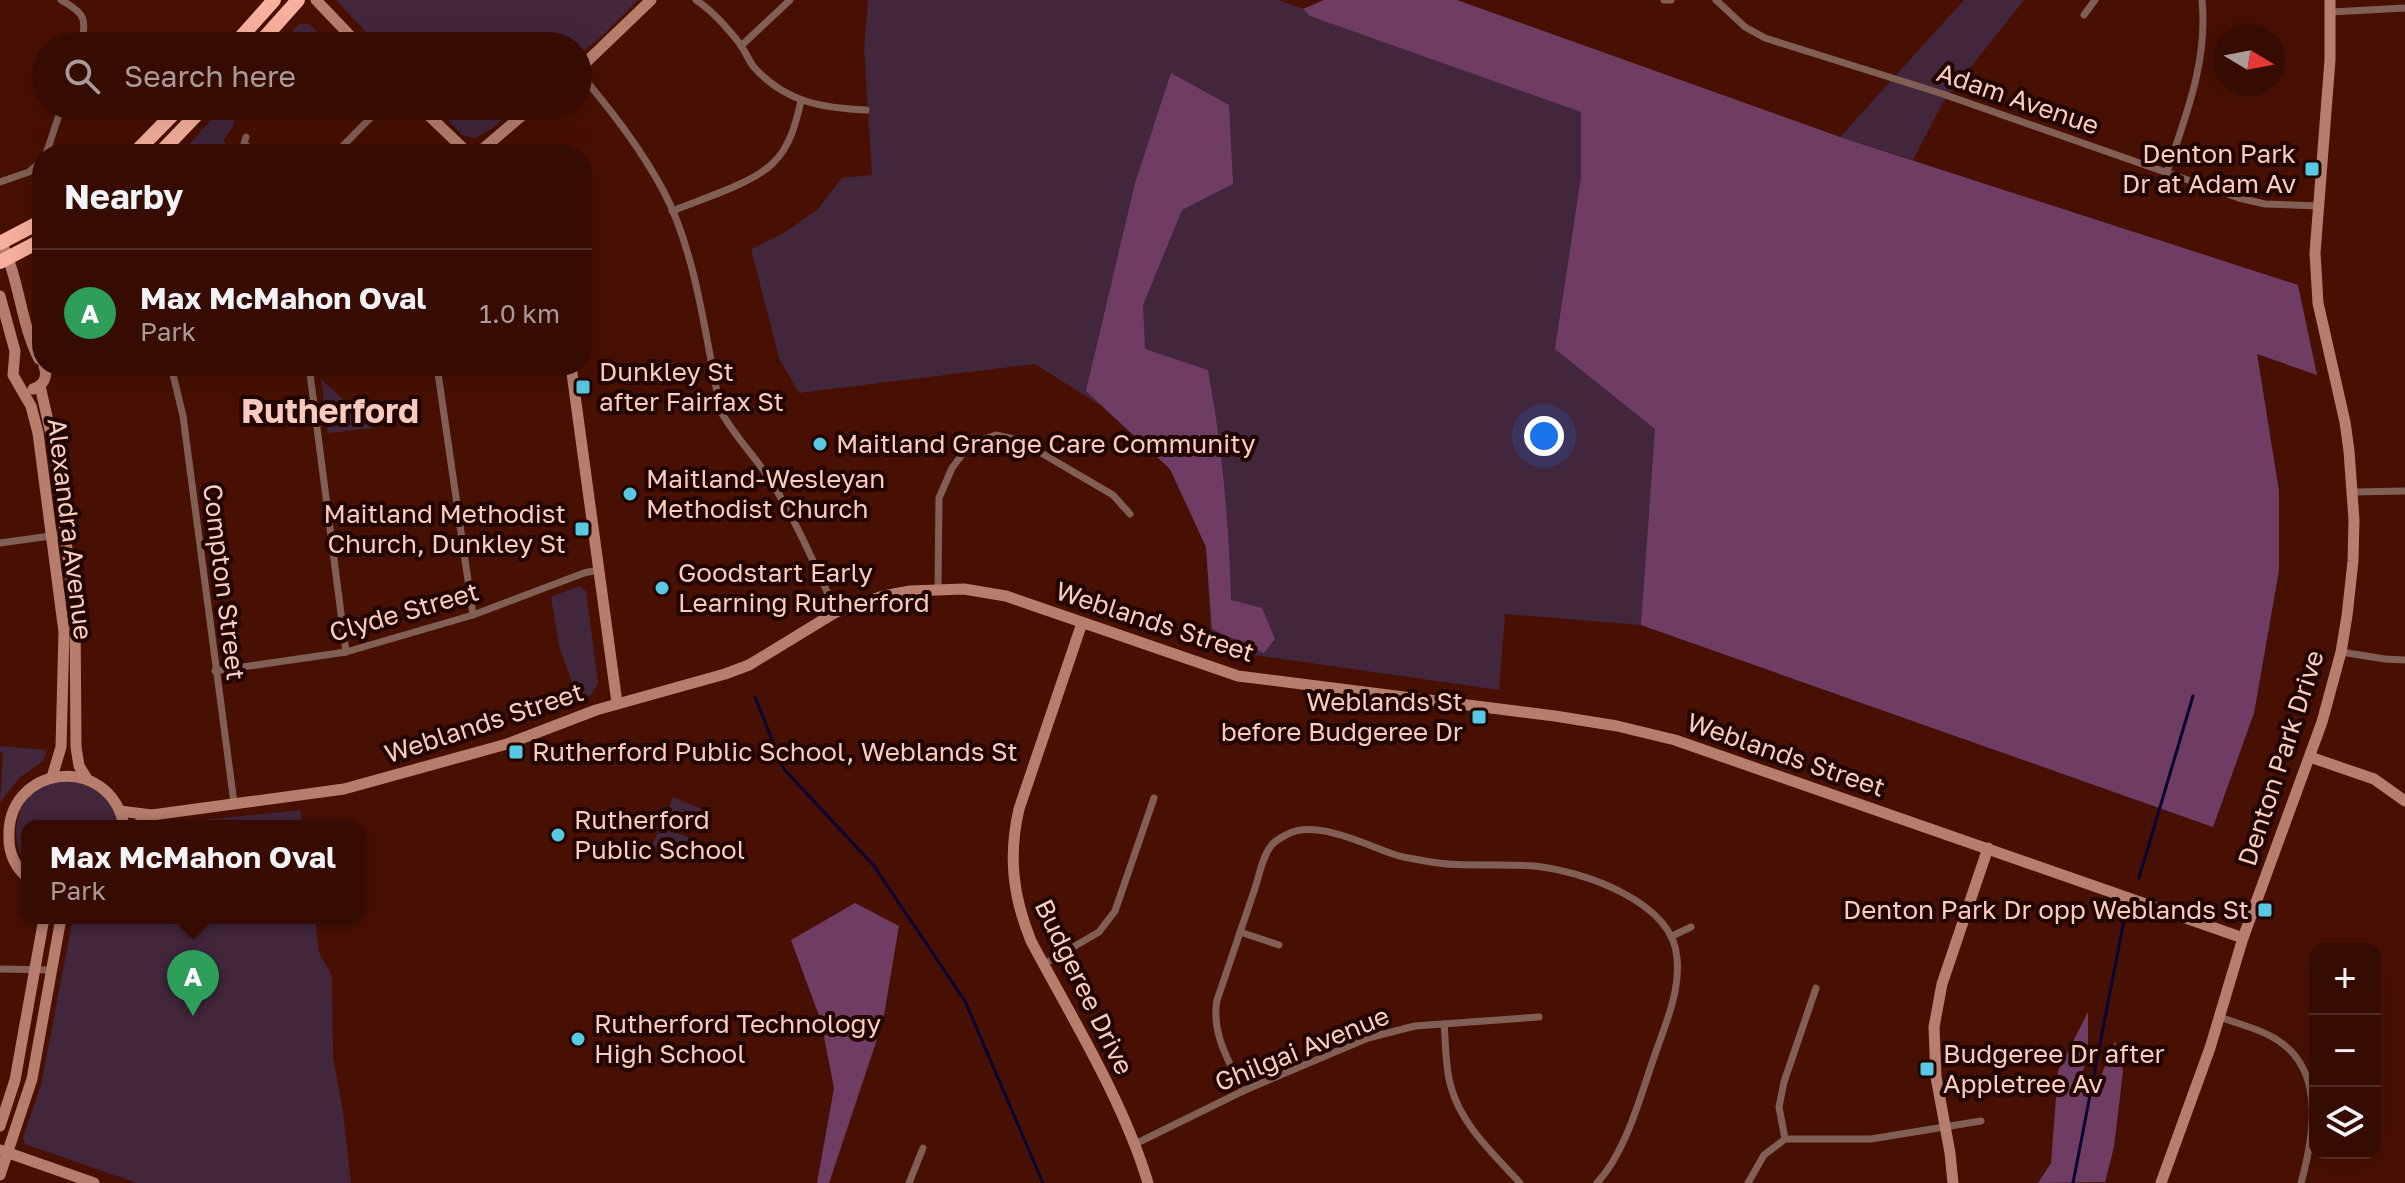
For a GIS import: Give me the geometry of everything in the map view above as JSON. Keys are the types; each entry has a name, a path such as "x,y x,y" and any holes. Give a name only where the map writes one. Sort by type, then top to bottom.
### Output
{"highway":[{"path":"245,32 274,0"},
{"path":"269,32 298,0"},
{"path":"144,144 167,120"},
{"path":"169,144 192,120"},
{"path":"1,242 32,226"},
{"path":"5,260 32,245"}],"street":[{"path":"61,0 74,7 84,18 84,32"},
{"path":"316,0 347,32"},
{"path":"592,57 651,0"},
{"path":"696,0 722,21 752,65 801,101 838,109 866,110"},
{"path":"741,46 790,0"},
{"path":"1664,0 1671,0"},
{"name":"Adam Avenue","path":"1716,0 1745,27 1765,38 1926,88 2239,198 2265,204 2318,206"},
{"path":"2084,15 2095,0"},
{"path":"2167,172 2193,95 2201,59 2202,0"},
{"path":"2330,6 2405,8"},
{"name":"Denton Park Drive","path":"2161,1183 2220,1017 2243,938 2310,757 2341,652 2352,572 2353,492 2345,422 2318,303 2315,253 2330,60 2330,6"},
{"path":"592,88 639,149 672,211 691,268 721,412 768,477 794,520 836,612"},
{"path":"672,211 760,174 773,164 792,132 801,101"},
{"path":"49,144 57,120"},
{"path":"345,144 368,120"},
{"path":"434,120 459,144"},
{"path":"489,144 517,120"},
{"path":"245,144 246,137"},
{"path":"0,182 32,169"},
{"path":"1,242 32,344"},
{"path":"0,296 4,324 15,351 13,375 18,385 29,390 40,386 41,376"},
{"path":"15,364 28,356 32,358"},
{"name":"Compton Street","path":"173,376 183,416 234,803"},
{"path":"310,376 346,652"},
{"path":"438,376 473,615"},
{"path":"572,376 617,703"},
{"name":"Alexandra Avenue","path":"18,385 31,406 38,433 64,632 61,747 52,777"},
{"name":"Alexandra Avenue","path":"40,386 52,436 75,611 76,747 79,766 87,779"},
{"path":"938,589 939,498 952,468 971,443 996,435 1019,440 1113,495 1130,514"},
{"path":"2353,492 2405,491"},
{"path":"0,543 65,534"},
{"name":"Clyde Street","path":"215,671 346,652 473,615 598,570"},
{"name":"Weblands Street","path":"120,811 152,815 313,794 372,782 517,741 617,703 696,683 749,665 836,612 883,596 964,589 1006,596 1248,678 1555,716 1645,732 1718,753 2243,938"},
{"name":"Budgeree Drive","path":"1082,623 1019,809 1013,835 1013,869 1023,921 1112,1093 1135,1144 1148,1183"},
{"path":"2341,652 2405,660"},
{"path":"2310,757 2374,779 2405,801"},
{"path":"21,870 5,845 11,816 31,787 52,777 70,775 87,779 107,791 122,820"},
{"path":"1044,964 1099,932 1115,911 1154,798"},
{"name":"Weblands Street","path":"144,820 152,815"},
{"path":"0,823 11,816"},
{"path":"1243,1091 1217,1035 1214,1016 1271,846 1287,834 1305,828 1323,830 1401,856 1430,862 1536,866 1566,872 1611,887 1640,902 1672,936 1677,957 1676,985 1668,1016 1622,1146 1611,1168 1597,1183"},
{"path":"1953,1183 1934,1051 1937,1003 1988,848"},
{"path":"0,1126 15,1080 43,924"},
{"path":"0,1175 4,1152 32,1079 60,924"},
{"path":"1672,936 1691,927"},
{"path":"1240,932 1279,945"},
{"path":"0,969 52,970"},
{"path":"1785,1139 1779,1107 1784,1082 1816,988"},
{"name":"Ghilgai Avenue","path":"1135,1144 1243,1091 1368,1038 1415,1026 1539,1017"},
{"path":"2220,1017 2263,1032 2283,1044 2298,1060 2307,1080 2312,1106 2312,1132 2301,1183"},
{"path":"1444,1024 1450,1084 1458,1107 1468,1126 1520,1183"},
{"path":"1748,1183 1764,1155 1785,1139 1871,1139 1981,1121"},
{"path":"909,1183 923,1148"},
{"path":"4,1152 94,1183"}],"shaded area":[{"path":"336,0 638,0 592,44 592,32 366,32"},
{"path":"868,0 1279,0 2257,354 2279,491 2279,570 2254,713 2213,827 1641,625 1505,614 1499,690 1212,649 1206,547 1170,469 1100,405 1035,364 799,393 779,358 751,249 784,233 817,210 842,178 872,175 864,48"},
{"path":"1324,0 1457,0 1840,137 2298,285 2317,375 2257,354 2279,491 2279,570 2254,713 2213,827 1641,625 1655,429 1555,349 1581,177 1581,112 1310,16 1303,9"},
{"path":"1964,0 2024,0 1943,102 1913,160 1840,137"},
{"path":"299,24 309,24 317,32 292,32"},
{"path":"1171,73 1229,105 1233,184 1182,210 1143,305 1145,349 1208,370 1224,484 1231,600 1262,608 1275,639 1264,653 1212,629 1206,547 1170,469 1086,391 1135,183"},
{"path":"211,120 235,120 223,141 226,144 189,144"},
{"path":"448,120 502,120 475,138 462,135"},
{"path":"321,379 373,428 328,433"},
{"path":"579,586 586,591 598,683 591,695 579,700 560,650 551,597"},
{"path":"0,746 47,750 43,761 19,778 0,803 3,753"},
{"path":"69,779 102,794 117,820 21,820 21,855 16,830 22,807 38,788 50,782"},
{"path":"673,797 711,813 702,833 665,817"},
{"path":"300,810 302,820 202,820"},
{"path":"661,825 698,842 689,862 652,846"},
{"path":"855,903 899,926 883,1021 829,1183 817,1183 834,1088 821,1021 791,940"},
{"path":"72,924 316,924 319,952 332,976 333,1056 351,1183 137,1183 25,1144 23,1137 41,1085"},
{"path":"2088,1012 2088,1051 2079,1087 2100,1079 2115,1041 2123,1071 2114,1147 2105,1182 2038,1183 2051,1163 2058,1071"}],"waterway":[{"path":"2139,878 2193,696"},
{"path":"755,697 784,769 874,866 965,1001 1043,1183"},
{"path":"2073,1183 2124,920"}],"place":[{"name":"Denton Park Dr at Adam Av","path":"2312,169"},
{"name":"Dunkley St after Fairfax St","path":"583,387"},
{"name":"Maitland Grange Care Community","path":"820,444"},
{"name":"Maitland-Wesleyan Methodist Church","path":"630,494"},
{"name":"Maitland Methodist Church, Dunkley St","path":"582,529"},
{"name":"Goodstart Early Learning Rutherford","path":"662,588"},
{"name":"Weblands St before Budgeree Dr","path":"1479,717"},
{"name":"Rutherford Public School, Weblands St","path":"516,752"},
{"name":"Rutherford Public School","path":"558,835"},
{"name":"Denton Park Dr opp Weblands St","path":"2265,910"},
{"name":"Max McMahon Oval","path":"193,1016"},
{"name":"Rutherford Technology High School","path":"578,1039"},
{"name":"Budgeree Dr after Appletree Av","path":"1927,1069"}],"district":[{"name":"Rutherford","path":"330,411"}]}
